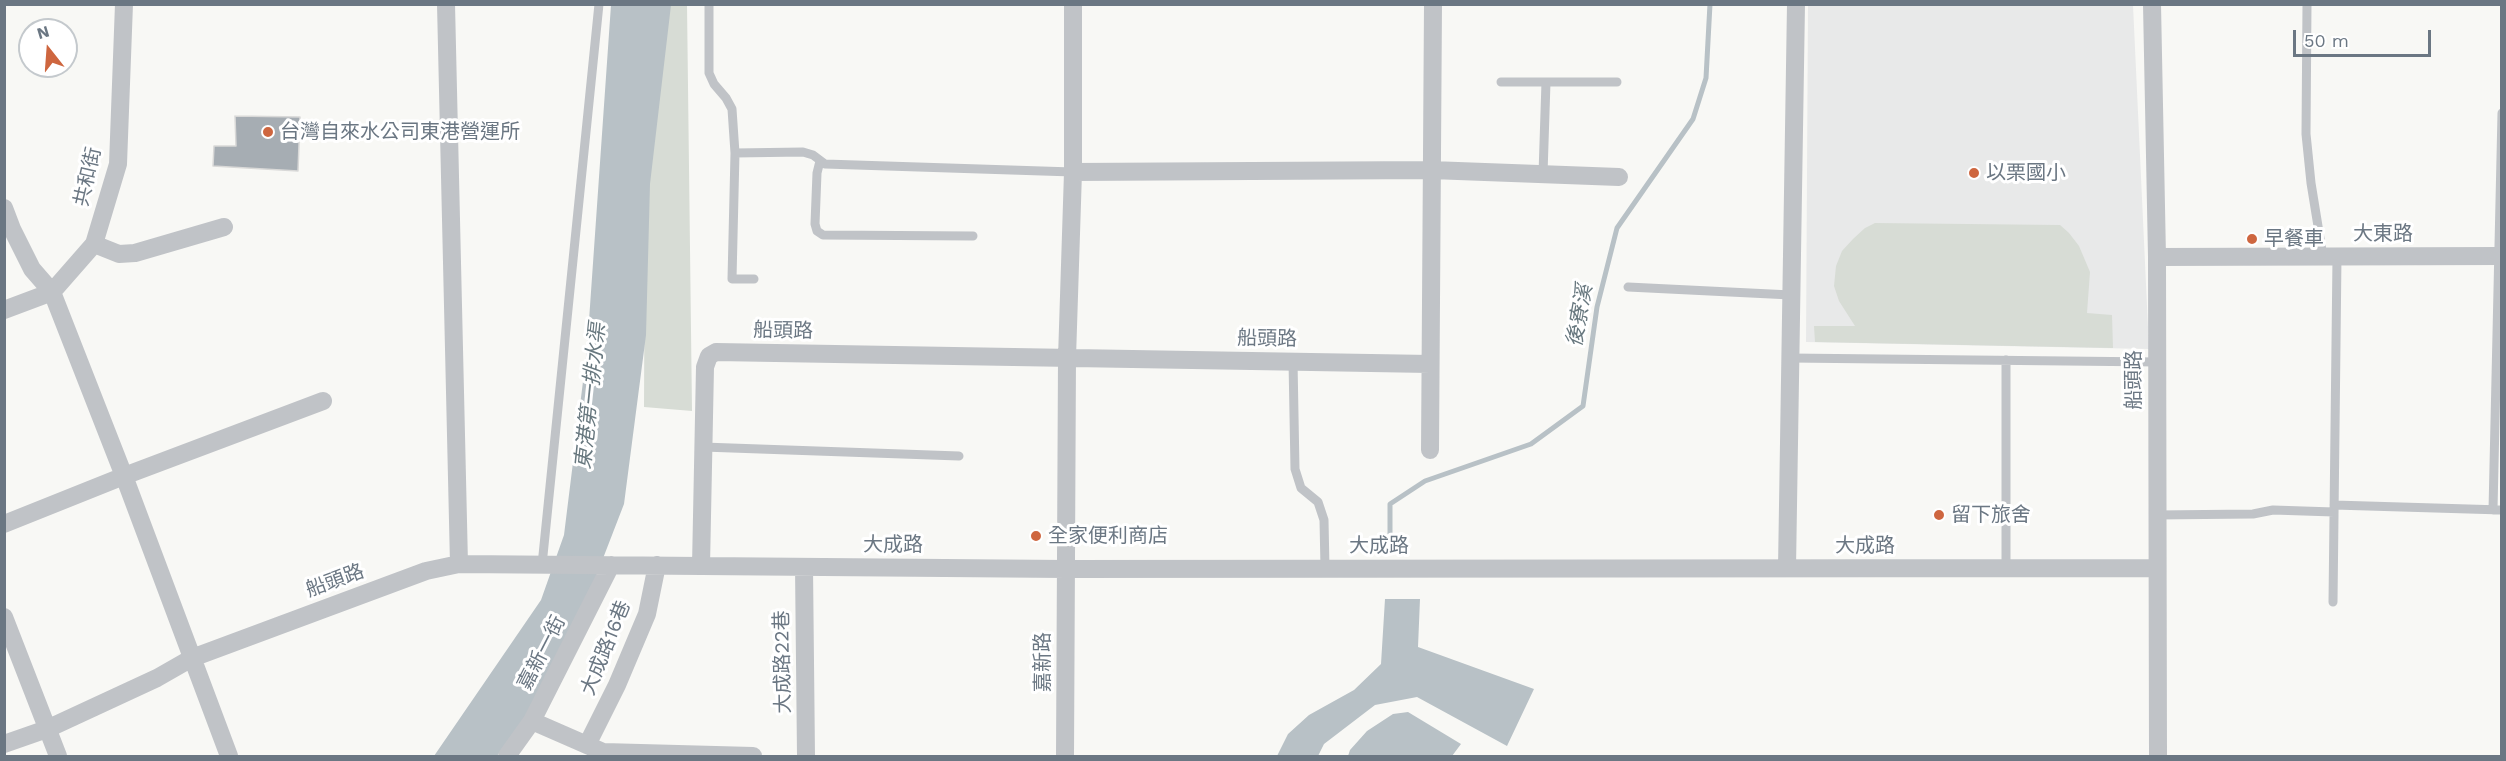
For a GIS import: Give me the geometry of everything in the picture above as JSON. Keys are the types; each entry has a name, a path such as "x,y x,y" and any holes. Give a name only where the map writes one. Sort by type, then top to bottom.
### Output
{"street":[{"name":"共和街","path":"4,310 52,292 94,244 118,164 124,4"},
{"path":"446,4 459,564"},
{"path":"1066,569 1073,4"},
{"path":"1430,450 1433,4"},
{"path":"1787,568 1796,4"},
{"name":"船頭路","path":"2152,4 2157,257 2158,756"},
{"path":"1072,172 1431,170 1619,177"},
{"path":"4,208 32,269 52,292 229,756"},
{"path":"94,244 119,254 135,253 224,226"},
{"name":"大東路","path":"2157,257 2499,256"},
{"name":"船頭路","path":"701,566 705,367 709,356 716,352 1430,364"},
{"path":"4,524 323,401"},
{"name":"船頭路","path":"4,744 47,729 157,678 192,658 426,572 459,564 606,565"},
{"name":"大成路","path":"606,565 1066,569 2156,568"},
{"name":"嘉新一街","path":"507,756 532,721 606,565"},
{"name":"大成路16巷","path":"587,745 617,685 647,614 657,565"},
{"name":"大成路22巷","path":"804,567 806,756"},
{"name":"嘉新路","path":"1065,756 1066,569"},
{"path":"4,616 8,639 58,756"},
{"path":"532,721 603,752 753,756"}],"lane":[{"path":"542,565 599,4"},
{"path":"709,4 709,73 732,109 735,153 732,279 754,279"},
{"path":"2307,4 2306,134 2311,183 2330,256 2334,509 2333,602"},
{"path":"1501,82 1617,82"},
{"path":"1543,174 1546,82"},
{"path":"2156,515 2253,514 2273,510 2334,509 2497,510 2502,113"},
{"path":"735,153 803,152 813,155 825,164 1072,172"},
{"path":"820,161 817,173 815,224 817,231 823,235 973,236"},
{"path":"1628,287 1791,295"},
{"path":"1790,358 2157,362"},
{"path":"2006,360 2006,568"},
{"path":"1293,362 1295,469 1301,488 1318,502 1324,519 1325,568"},
{"path":"703,447 958,456"}],"shaded area":[{"path":"666,5 687,5 692,411 644,407 645,165"},
{"name":"以栗國小","path":"1808,5 2133,5 2149,349 1806,342"},
{"path":"1875,223 2060,225 2079,246 2090,272 2087,313 2112,315 2113,348 1815,342 1814,326 1855,326 1839,301 1834,286 1836,266 1842,251 1865,228"}],"water":[{"name":"東港第一排水渠","path":"611,5 671,5 650,184 646,335 624,504 590,592 522,723 497,756 434,756 541,600 564,535 587,349"},
{"path":"1385,599 1420,599 1418,647 1534,689 1507,746 1417,697 1375,705 1324,744 1318,756 1277,756 1288,734 1309,715 1354,690 1381,664"},
{"path":"1408,712 1461,744 1452,756 1348,756 1350,750 1367,731 1393,714"}],"building":[{"name":"台灣自來水公司東港營運所","path":"235,116 300,117 298,171 213,166 214,146 236,146"}],"waterway":[{"name":"後寮溪","path":"1390,541 1390,504 1425,481 1531,444 1583,406 1597,307 1617,228 1693,119 1706,78 1710,4"}],"place":[{"name":"台灣自來水公司東港營運所","path":"268,132"},
{"name":"以栗國小","path":"1974,173"},
{"name":"早餐車","path":"2252,239"},
{"name":"留下旅舍","path":"1939,515"},
{"name":"全家便利商店","path":"1036,536"}]}
